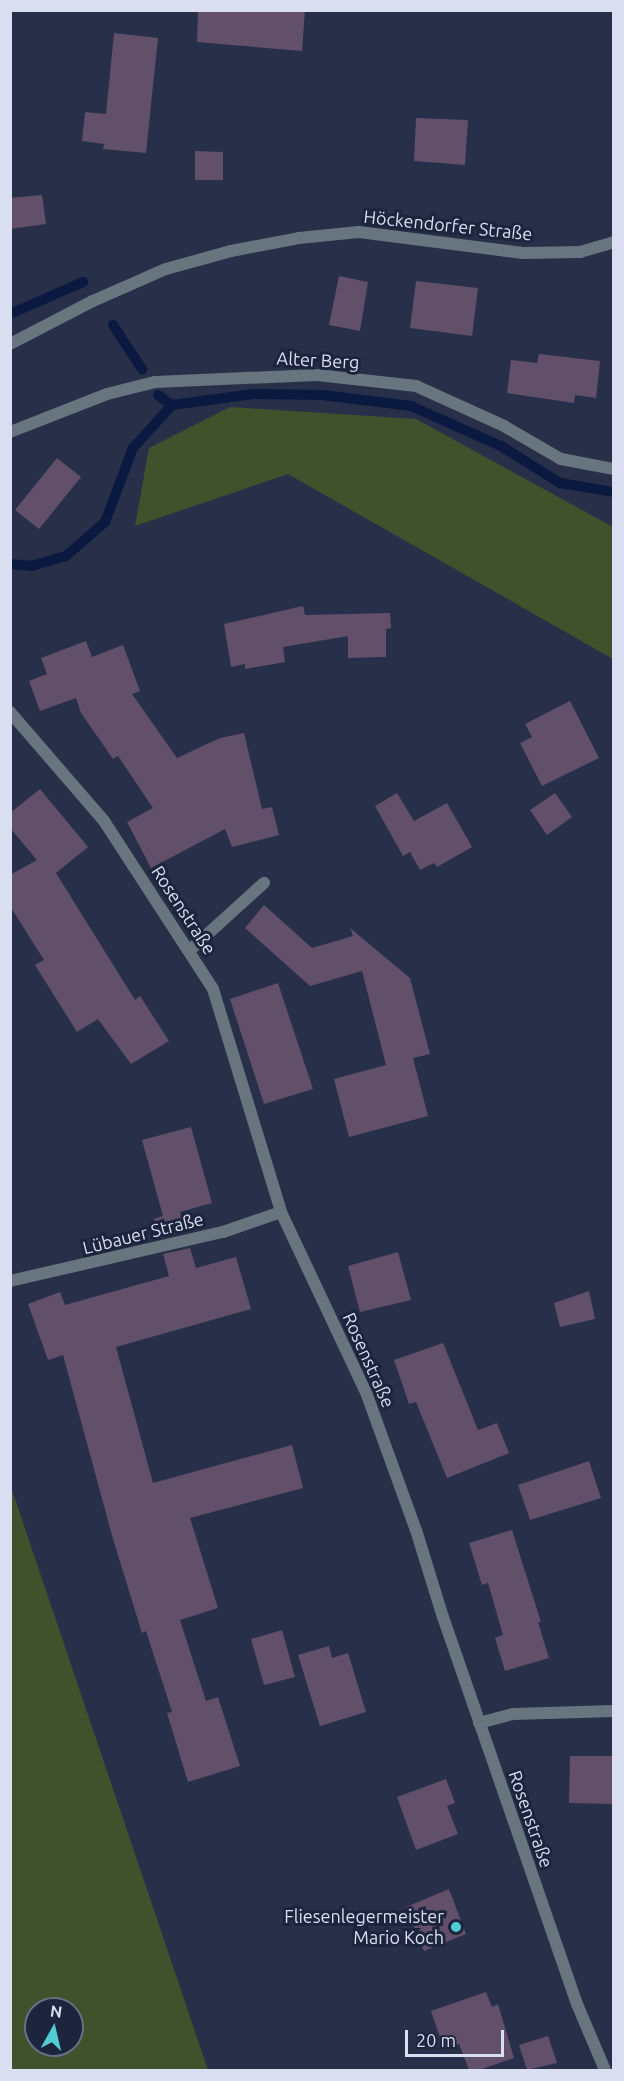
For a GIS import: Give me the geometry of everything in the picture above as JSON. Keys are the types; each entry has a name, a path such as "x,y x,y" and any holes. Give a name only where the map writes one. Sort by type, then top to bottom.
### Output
{"street":[{"name":"Höckendorfer Straße","path":"10,344 93,301 166,269 231,251 299,238 358,232 522,253 580,252 614,242"},
{"name":"Alter Berg","path":"10,432 107,394 155,382 317,375 416,386 504,426 561,459 614,469"},
{"name":"Rosenstraße","path":"10,712 104,821 190,950 213,989 281,1212 367,1395 416,1530 479,1723 577,2004 605,2070"},
{"path":"190,950 264,883"},
{"name":"Lübauer Straße","path":"10,1281 223,1232 281,1212"},
{"path":"479,1723 513,1714 614,1711"}],"green space":[{"path":"230,407 416,419 613,527 613,659 288,474 135,526 149,448"},
{"path":"10,1487 11,1487 208,2070 11,2070"}],"building":[{"path":"198,10 305,10 302,51 197,42"},
{"path":"114,33 158,38 146,153 103,149 104,144 82,141 85,112 106,114"},
{"path":"416,118 468,120 465,165 414,161"},
{"path":"195,151 223,152 223,180 195,180"},
{"path":"42,195 46,224 10,229 10,198"},
{"path":"339,276 368,282 360,331 329,325"},
{"path":"416,281 478,288 472,336 410,328"},
{"path":"539,354 600,361 596,398 575,395 574,403 507,393 511,360 537,363"},
{"path":"57,458 81,477 39,529 15,510"},
{"path":"303,606 305,615 390,613 391,628 386,629 386,657 348,658 348,636 283,647 285,662 245,669 245,664 231,667 224,624"},
{"path":"86,641 92,657 123,645 140,691 132,694 177,758 220,738 244,733 262,809 272,807 279,835 232,847 225,829 151,868 127,822 153,808 118,756 113,759 81,713 76,698 40,711 29,681 47,674 41,658"},
{"path":"570,701 599,758 542,786 520,743 532,737 525,724"},
{"path":"40,789 88,847 56,873 135,1000 140,996 169,1041 131,1064 98,1019 77,1032 35,965 44,960 10,906 10,875 37,860 10,828 10,813"},
{"path":"397,793 414,821 447,803 472,847 437,867 434,863 420,870 410,852 403,856 375,806"},
{"path":"555,793 572,817 547,835 530,810"},
{"path":"264,905 312,948 353,936 350,928 410,978 430,1054 413,1058 428,1116 349,1137 334,1079 386,1065 362,971 310,986 245,928"},
{"path":"278,983 313,1089 264,1104 230,999"},
{"path":"191,1127 212,1203 180,1212 186,1232 159,1238 154,1219 163,1216 142,1140"},
{"path":"190,1248 196,1268 236,1257 251,1309 116,1347 153,1483 292,1445 303,1488 190,1518 218,1608 180,1620 206,1701 218,1697 240,1766 188,1782 167,1713 172,1712 146,1631 142,1633 113,1539 63,1355 48,1360 28,1304 60,1292 65,1305 169,1276 163,1254"},
{"path":"398,1252 411,1300 360,1312 348,1266"},
{"path":"589,1291 595,1319 560,1327 554,1303"},
{"path":"443,1343 478,1430 497,1423 509,1453 447,1478 416,1402 409,1404 394,1360"},
{"path":"589,1461 601,1498 530,1520 518,1485"},
{"path":"512,1530 541,1622 538,1622 549,1658 505,1671 495,1638 503,1635 488,1583 482,1585 469,1543"},
{"path":"282,1630 295,1677 264,1685 251,1639"},
{"path":"329,1646 332,1658 348,1653 366,1712 320,1726 298,1655"},
{"path":"570,1756 614,1756 614,1804 569,1803"},
{"path":"446,1779 455,1803 447,1806 458,1834 416,1850 397,1797"},
{"path":"449,1889 466,1934 424,1951 406,1907"},
{"path":"486,1992 492,2007 498,2004 514,2058 479,2070 469,2070 459,2044 444,2049 431,2011"},
{"path":"548,2036 557,2063 527,2070 519,2045"}],"waterway":[{"path":"10,314 83,282"},
{"path":"113,325 142,369"},
{"path":"10,564 31,566 66,556 105,522 133,448 172,405 253,394 322,395 411,406 501,446 560,483 614,492"},
{"path":"158,395 172,405"}],"place":[{"name":"Fliesenlegermeister Mario Koch","path":"456,1927"}]}
